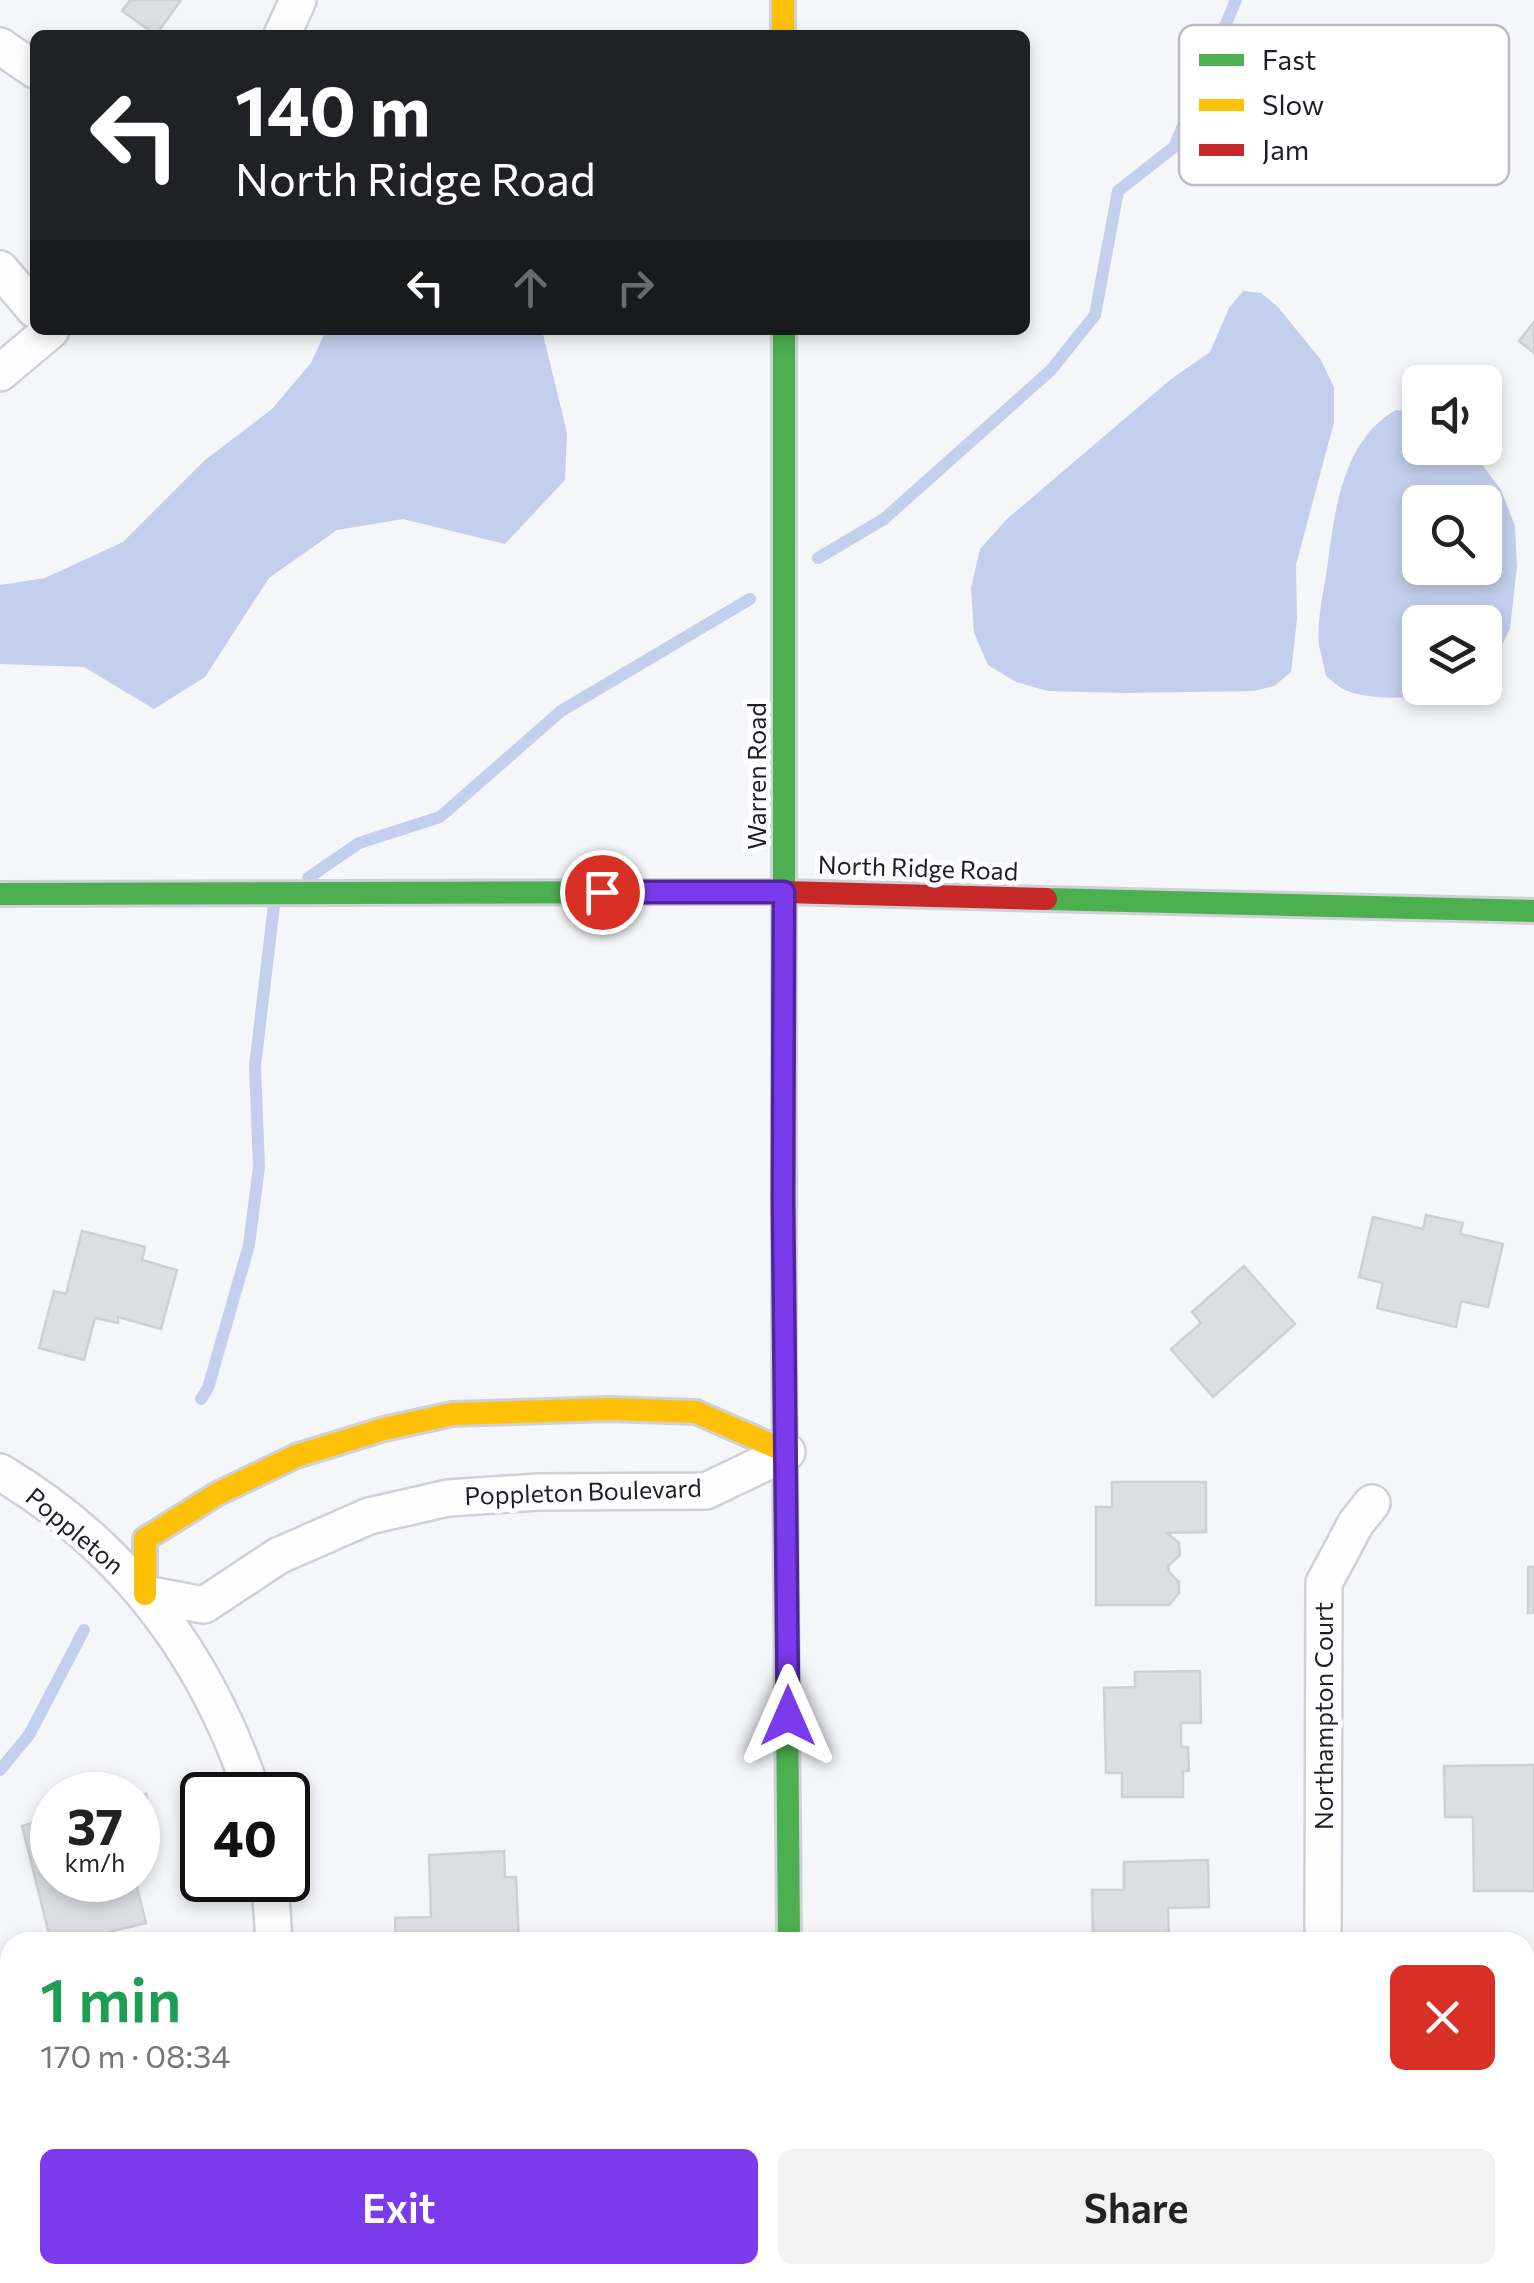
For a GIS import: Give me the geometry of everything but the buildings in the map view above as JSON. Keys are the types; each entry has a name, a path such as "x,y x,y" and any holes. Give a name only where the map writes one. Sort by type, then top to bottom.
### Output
{"street":[{"path":"284,30 298,0"},
{"path":"783,0 783,30"},
{"path":"0,46 30,67"},
{"path":"0,269 30,304"},
{"path":"0,373 44,335"},
{"name":"Warren Road","path":"784,335 783,1200 790,1932"},
{"name":"North Ridge Road","path":"0,894 784,892 1534,911"},
{"path":"145,1594 145,1539 217,1494 296,1456 384,1429 452,1414 610,1408 696,1412 786,1452"},
{"name":"Poppleton Boulevard","path":"145,1594 204,1605 278,1556 370,1516 448,1498 539,1492 706,1491 786,1452"},
{"name":"Poppleton","path":"0,1472 69,1519 112,1557 145,1594 210,1690 245,1772"},
{"name":"Northampton Court","path":"1323,1932 1324,1583 1356,1523 1372,1503"},
{"path":"271,1902 273,1932"}],"water":[{"path":"1243,291 1261,293 1278,307 1321,360 1334,387 1334,422 1296,565 1297,619 1291,672 1274,686 1254,691 1124,693 1048,691 1016,682 988,665 974,633 971,588 980,549 1007,519 1170,380 1210,352 1229,308"},
{"path":"324,335 543,335 567,433 565,480 505,544 403,519 337,530 269,578 205,677 154,709 84,667 0,664 0,585 45,578 123,542 205,460 272,409 311,363"},
{"path":"1396,410 1402,410 1402,465 1482,465 1497,485 1402,485 1402,585 1502,585 1502,493 1515,526 1517,567 1510,629 1502,645 1502,605 1402,605 1402,698 1345,690 1326,676 1319,645 1321,602 1337,506 1351,461 1377,424"}],"waterway":[{"path":"1225,25 1236,0"},
{"path":"818,558 884,519 1051,370 1095,315 1118,191 1174,147 1179,135"},
{"path":"308,878 359,843 440,817 561,711 750,599"},
{"path":"201,1399 208,1388 249,1245 259,1167 255,1066 274,905"},
{"path":"0,1770 29,1735 84,1630"}],"traffic: fast":[{"path":"784,335 784,1368"},
{"path":"0,894 699,892"},
{"path":"1046,899 1534,911"},
{"path":"787,1696 789,1932"}],"traffic: slow":[{"path":"783,0 783,30"},
{"path":"784,1368 787,1696"},
{"path":"145,1594 145,1539 217,1494 296,1456 384,1429 452,1414 610,1409 696,1412 787,1452"}],"traffic: jam":[{"path":"699,892 1046,899"}],"route":[{"path":"602,892 784,892 788,1716"}]}
